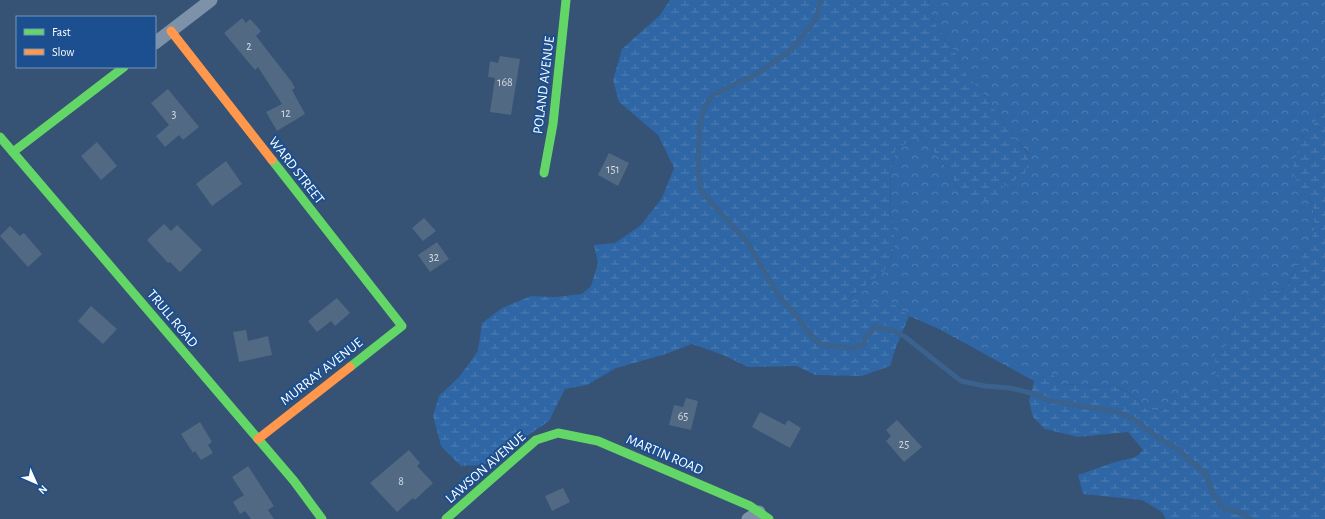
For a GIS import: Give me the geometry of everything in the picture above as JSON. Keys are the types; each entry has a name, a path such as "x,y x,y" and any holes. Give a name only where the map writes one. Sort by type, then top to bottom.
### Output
{"street":[{"path":"156,42 211,0"},
{"name":"POLAND AVENUE","path":"544,173 553,124 566,0"},
{"name":"WARD STREET","path":"171,31 402,326"},
{"path":"14,152 123,68"},
{"name":"TRULL ROAD","path":"0,137 294,481 322,519"},
{"name":"MURRAY AVENUE","path":"258,439 402,326"},
{"name":"MARTIN ROAD","path":"544,438 558,433 598,441 750,506 758,517"},
{"name":"LAWSON AVENUE","path":"446,519 536,440 544,438"}],"green space":[{"path":"670,0 928,0 933,21 951,45 966,74 987,98 1010,133 1029,155 1025,174 1003,187 991,202 962,195 947,169 923,137 896,148 891,171 890,211 895,239 890,266 845,301 862,305 890,301 909,316 890,366 862,376 815,375 797,366 748,367 723,355 692,344 666,354 616,368 587,385 565,389 549,421 521,440 507,454 482,465 461,466 441,446 433,416 439,396 460,376 478,351 482,323 502,308 531,296 555,297 582,294 591,286 598,263 594,245 615,243 641,225 662,198 674,168 658,135 619,102 613,80 622,49 660,15"},
{"path":"928,0 1325,0 1325,95 1320,98 1317,120 1302,139 1299,186 1313,204 1315,230 1286,288 1255,293 1234,311 1230,342 1216,375 1222,392 1175,399 1164,411 1147,410 1130,393 1114,385 1095,388 1077,384 1062,385 1051,373 1034,381 939,329 909,316 890,301 862,306 845,301 890,266 895,239 890,211 891,171 896,148 923,137 947,169 962,195 1003,187 1025,173 1029,154 1010,133 987,98 966,74 951,45 933,21"},
{"path":"1325,95 1325,519 1166,519 1162,512 1142,500 1083,494 1078,475 1115,462 1136,457 1143,450 1128,432 1078,437 1045,429 1033,417 1029,401 1034,381 1051,373 1063,385 1077,384 1095,388 1113,385 1130,393 1147,410 1163,411 1175,399 1195,387 1222,392 1216,375 1215,354 1230,342 1234,311 1255,293 1286,288 1315,230 1313,204 1299,186 1292,169 1302,139 1317,120 1320,98"}],"building":[{"path":"242,18 246,23 250,19 261,31 256,36 291,81 295,88 292,90 305,114 277,131 266,112 282,104 258,67 255,70 224,33"},
{"path":"500,56 520,59 511,115 490,112 495,78 488,77 490,61 498,63"},
{"path":"168,89 199,127 183,140 179,135 165,147 156,136 169,125 151,103"},
{"path":"97,142 117,166 101,180 81,156"},
{"path":"609,153 629,163 618,186 598,175"},
{"path":"226,161 242,184 212,206 196,184"},
{"path":"424,218 436,231 423,241 412,228"},
{"path":"164,224 171,231 177,225 202,250 180,272 170,262 168,263 147,240"},
{"path":"10,226 20,236 24,233 42,254 28,267 0,236"},
{"path":"437,242 449,259 430,272 418,255"},
{"path":"337,298 350,313 335,326 331,321 317,332 308,321"},
{"path":"91,306 117,329 103,344 78,321"},
{"path":"246,330 248,341 268,336 272,355 239,362 233,332"},
{"path":"686,398 698,401 691,430 669,425 674,405 683,407"},
{"path":"760,412 785,425 788,420 801,428 790,448 752,427"},
{"path":"897,420 922,447 904,462 886,441 891,436 886,430"},
{"path":"200,422 212,442 208,445 213,453 201,460 195,451 193,453 181,434"},
{"path":"409,450 420,463 417,466 433,483 415,500 413,498 397,512 370,483"},
{"path":"248,466 274,506 268,510 274,519 251,519 245,511 240,514 233,502 244,495 232,477"},
{"path":"563,488 570,502 552,511 545,496"}],"waterway":[{"path":"821,0 816,19 791,50 757,74 714,94 705,106 700,124 698,167 701,191 747,242 780,298 797,316 807,331 821,345 851,348 863,345 866,337 875,327 888,329 904,336 961,381 985,386 1010,388 1031,393 1051,401 1118,412 1135,420 1160,439 1176,448 1205,473 1213,494 1225,509 1242,513 1250,519"}],"traffic: fast":[{"path":"544,173 553,124 566,0"},
{"path":"13,152 123,68"},
{"path":"0,137 294,481 322,519"},
{"path":"272,160 402,326 350,367"},
{"path":"446,519 536,440 558,433 598,441 750,506 769,519"}],"traffic: slow":[{"path":"171,31 272,160"},
{"path":"258,439 350,367"}]}
